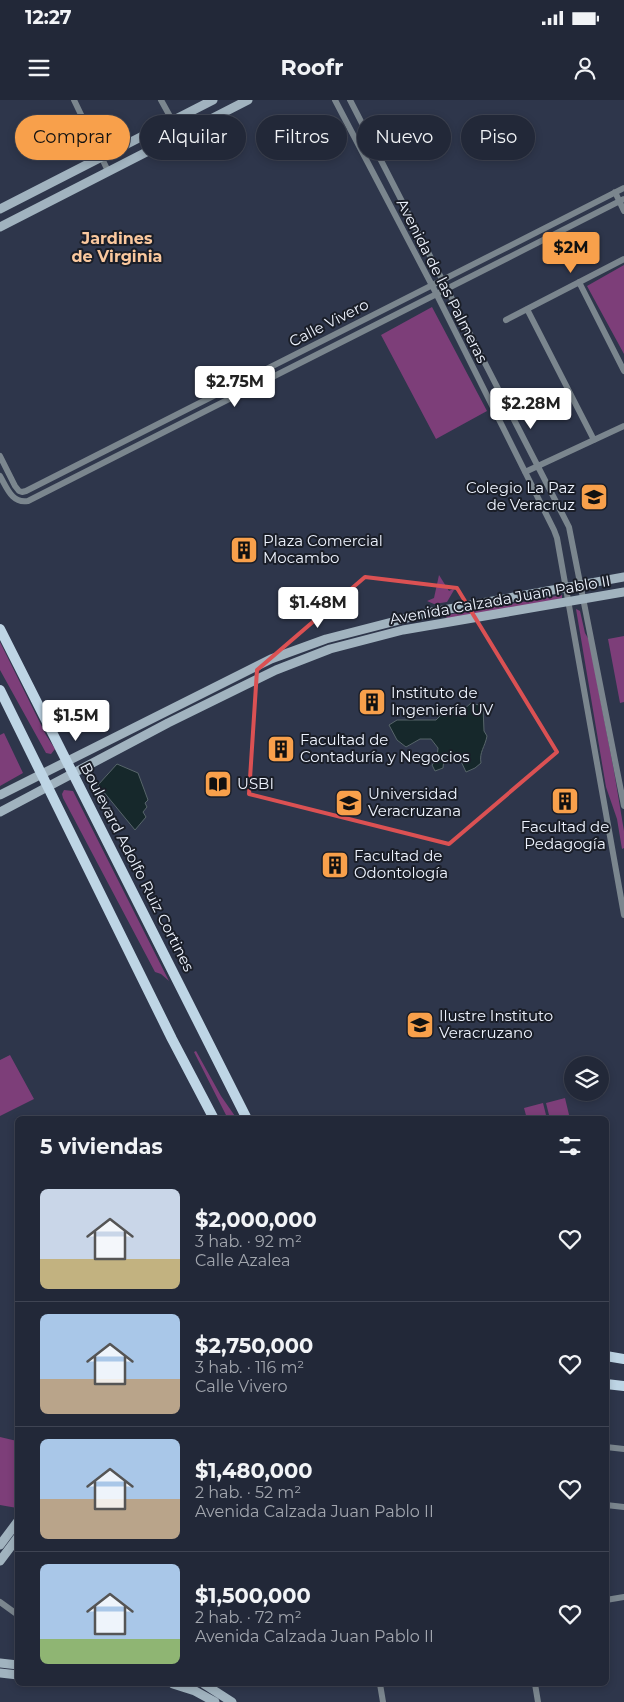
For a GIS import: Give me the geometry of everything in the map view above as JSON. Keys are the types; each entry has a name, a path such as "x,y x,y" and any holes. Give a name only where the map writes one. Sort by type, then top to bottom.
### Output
{"main road":[{"path":"182,115 213,100"},
{"path":"0,227 247,100"},
{"path":"0,209 94,160"},
{"name":"Avenida Calzada Juan Pablo II","path":"0,795 271,659 326,639 438,611 566,586 624,577"},
{"name":"Avenida Calzada Juan Pablo II","path":"0,812 168,723 276,670 348,644 441,623 624,592"},
{"path":"438,611 441,623"},
{"name":"Boulevard Adolfo Ruiz Cortines","path":"0,629 245,1116"},
{"path":"271,659 276,670"},
{"path":"0,690 49,786 172,1040 212,1116"},
{"path":"609,1356 624,1359"},
{"path":"609,1384 624,1386"},
{"path":"0,1544 15,1535"},
{"path":"0,1561 15,1535"},
{"path":"0,1663 15,1666"},
{"path":"0,1673 15,1675"},
{"path":"180,1686 195,1690 215,1702"},
{"path":"207,1686 232,1702"}],"street":[{"path":"74,100 82,115"},
{"path":"161,100 169,115"},
{"name":"Avenida de las Palmeras","path":"335,100 436,293 557,538 624,915"},
{"name":"Avenida de las Palmeras","path":"350,100 569,527 624,806"},
{"path":"104,160 108,171"},
{"path":"372,172 384,166"},
{"name":"Calle Vivero","path":"0,456 19,491 26,491 624,188"},
{"path":"615,192 622,200 624,210"},
{"name":"Calle Vivero","path":"0,476 10,494 19,501 28,501 622,200"},
{"path":"564,218 568,227"},
{"path":"530,235 534,244"},
{"path":"506,320 624,259"},
{"path":"579,282 623,368"},
{"path":"528,309 594,440"},
{"path":"525,472 624,426"},
{"path":"86,460 91,469"},
{"path":"609,1447 624,1449"},
{"path":"609,1505 624,1507"},
{"path":"609,1600 624,1597"},
{"path":"0,1602 15,1613"},
{"path":"380,1686 383,1702"},
{"path":"535,1686 538,1702"}],"highlighted area":[{"path":"365,577 457,588 557,752 449,844 249,794 257,670"}],"shaded area":[{"path":"624,265 624,354 587,286"},
{"path":"432,307 487,411 436,439 381,335"},
{"path":"439,575 449,591 454,590 447,602 434,604 427,601 434,598"},
{"path":"562,595 562,599 448,619 446,617 447,615"},
{"path":"576,609 580,611 585,633 589,640 624,831 624,848 622,849 617,819 606,787"},
{"path":"624,636 624,702 620,703 608,639"},
{"path":"0,642 46,735 55,749 51,754 46,753 0,670"},
{"path":"471,703 483,706 484,731 487,736 481,753 481,763 466,772 458,755 444,758 443,768 435,771 432,765 437,759 438,748 431,739 420,739 406,747 397,740 389,725 397,720 436,720 446,710 463,710"},
{"path":"4,733 23,773 0,786 0,735"},
{"path":"117,764 138,773 148,800 145,803 147,807 143,812 146,817 135,830 98,785"},
{"path":"64,790 73,791 169,981 161,974 155,972 63,798"},
{"path":"196,1051 221,1096 235,1116 226,1116 194,1052"},
{"path":"10,1055 34,1099 0,1116 0,1060"},
{"path":"564,1098 569,1116 549,1116 546,1103"},
{"path":"543,1103 546,1116 526,1116 524,1108"},
{"path":"0,1437 15,1441 15,1508 0,1505"}],"place":[{"name":"Colegio La Paz de Veracruz","path":"594,497"},
{"name":"Plaza Comercial Mocambo","path":"244,550"},
{"name":"Instituto de Ingeniería UV","path":"372,702"},
{"name":"Facultad de Contaduría y Negocios","path":"281,749"},
{"name":"USBI","path":"218,784"},
{"name":"Facultad de Pedagogía","path":"565,801"},
{"name":"Universidad Veracruzana","path":"349,803"},
{"name":"Facultad de Odontología","path":"335,865"},
{"name":"Ilustre Instituto Veracruzano","path":"420,1025"}],"district":[{"name":"Jardines de Virginia","path":"117,247"}]}
